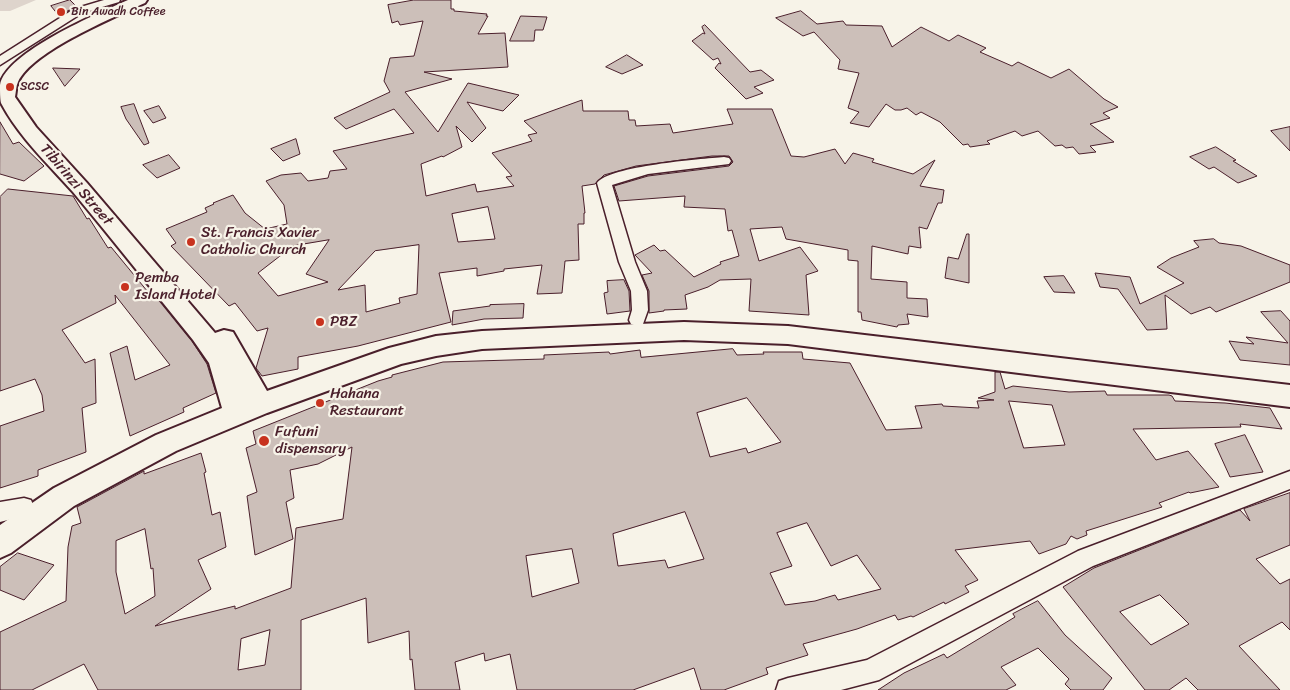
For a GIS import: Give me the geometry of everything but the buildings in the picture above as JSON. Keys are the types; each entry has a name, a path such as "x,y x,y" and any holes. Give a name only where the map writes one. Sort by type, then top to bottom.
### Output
{"main road":[{"name":"Tibirinzi Street","path":"140,0 39,51 18,69 10,81 6,97 28,131 80,188 202,333 246,403"},
{"name":"Tibirinzi Street","path":"152,0 46,53 28,69 22,82 21,94 43,126 219,330 246,403"},
{"path":"0,543 64,497 166,442 246,403 395,343 435,333 483,328 637,320 683,319 787,323 1290,383"},
{"path":"0,525 12,510 162,430 398,355 436,346 482,340 684,331 788,335 1290,396"}],"street":[{"path":"0,61 78,11 115,0"},
{"path":"637,320 640,310 639,291 627,262 604,183 619,176 672,166 724,162"},
{"path":"788,690 870,671 1086,558 1290,480"}],"shaded area":[{"path":"0,0 36,0 10,11 0,11"}],"place":[{"name":"Bin Awadh Coffee","path":"61,12"},
{"name":"SCSC","path":"10,87"},
{"name":"St. Francis Xavier Catholic Church","path":"191,242"},
{"name":"Pemba Island Hotel","path":"125,287"},
{"name":"PBZ","path":"320,322"},
{"name":"Hahana Restaurant","path":"320,403"},
{"name":"Fufuni dispensary","path":"264,441"}]}
